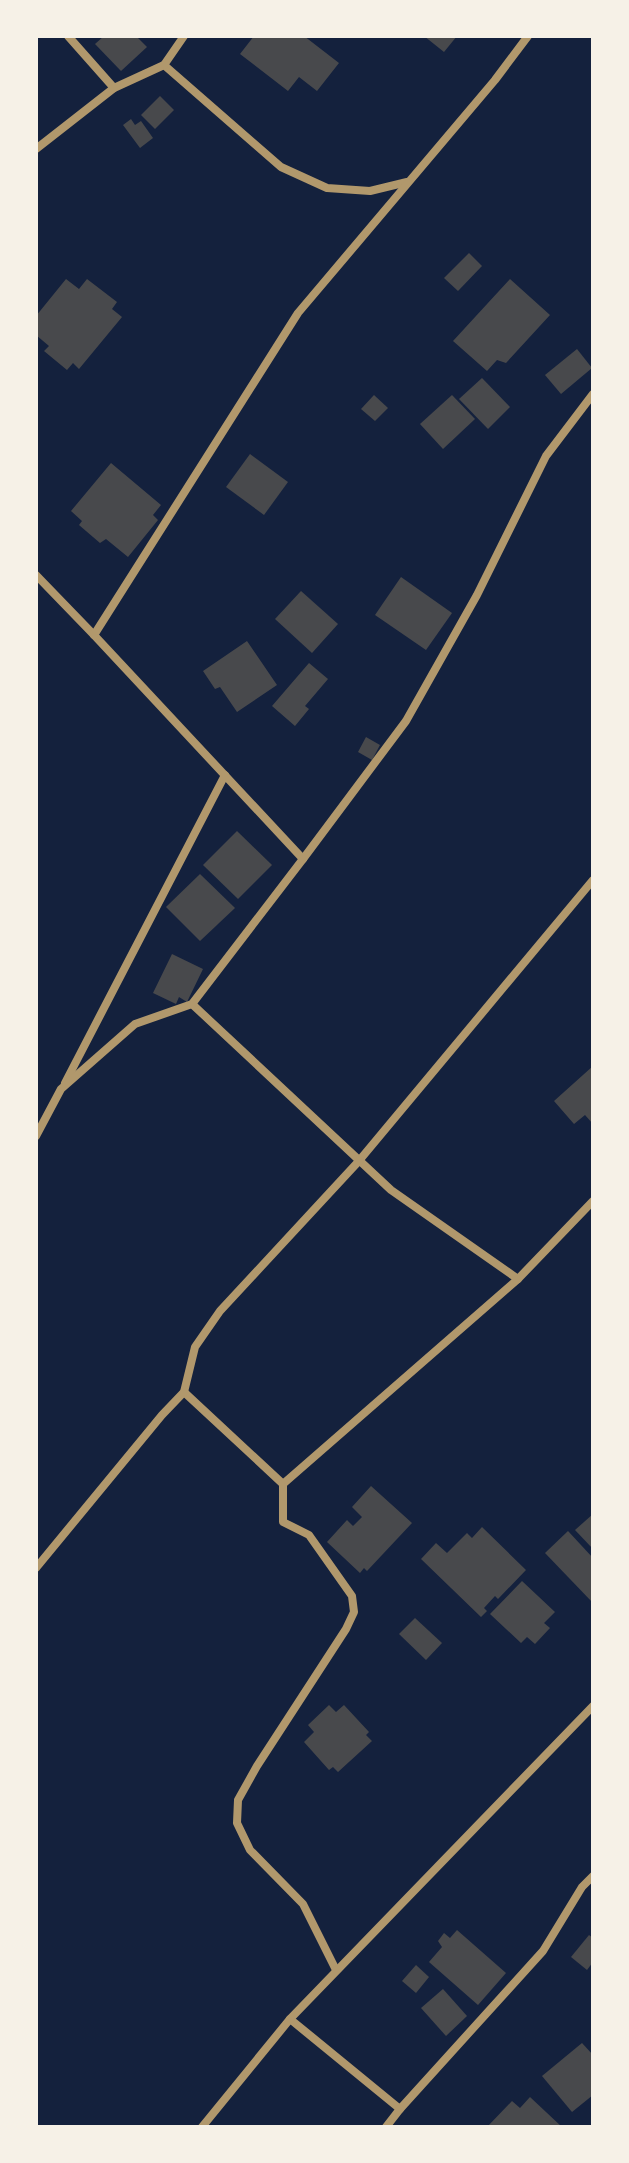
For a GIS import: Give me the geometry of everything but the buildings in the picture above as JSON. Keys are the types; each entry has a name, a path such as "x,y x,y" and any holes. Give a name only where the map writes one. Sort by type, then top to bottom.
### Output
{"street":[{"path":"68,36 114,88"},
{"path":"36,149 114,88 164,65 184,36"},
{"path":"94,635 298,313 495,80 528,36"},
{"path":"164,65 281,167 327,188 370,191 409,181"},
{"path":"61,1089 135,1024 192,1004 303,859 406,721 477,595 546,456 593,394"},
{"path":"36,575 303,859"},
{"path":"36,1136 225,775"},
{"path":"36,1568 184,1392 195,1347 220,1311 358,1162 593,880"},
{"path":"192,1004 391,1190 518,1279"},
{"path":"283,1484 518,1279 593,1201"},
{"path":"184,1392 283,1484 283,1522 309,1535 352,1596 354,1612 346,1629 257,1766 238,1800 237,1823 250,1850 303,1904 336,1970"},
{"path":"202,2127 290,2019 593,1706"},
{"path":"386,2127 543,1951 582,1887 593,1876"},
{"path":"290,2019 400,2109"}]}
